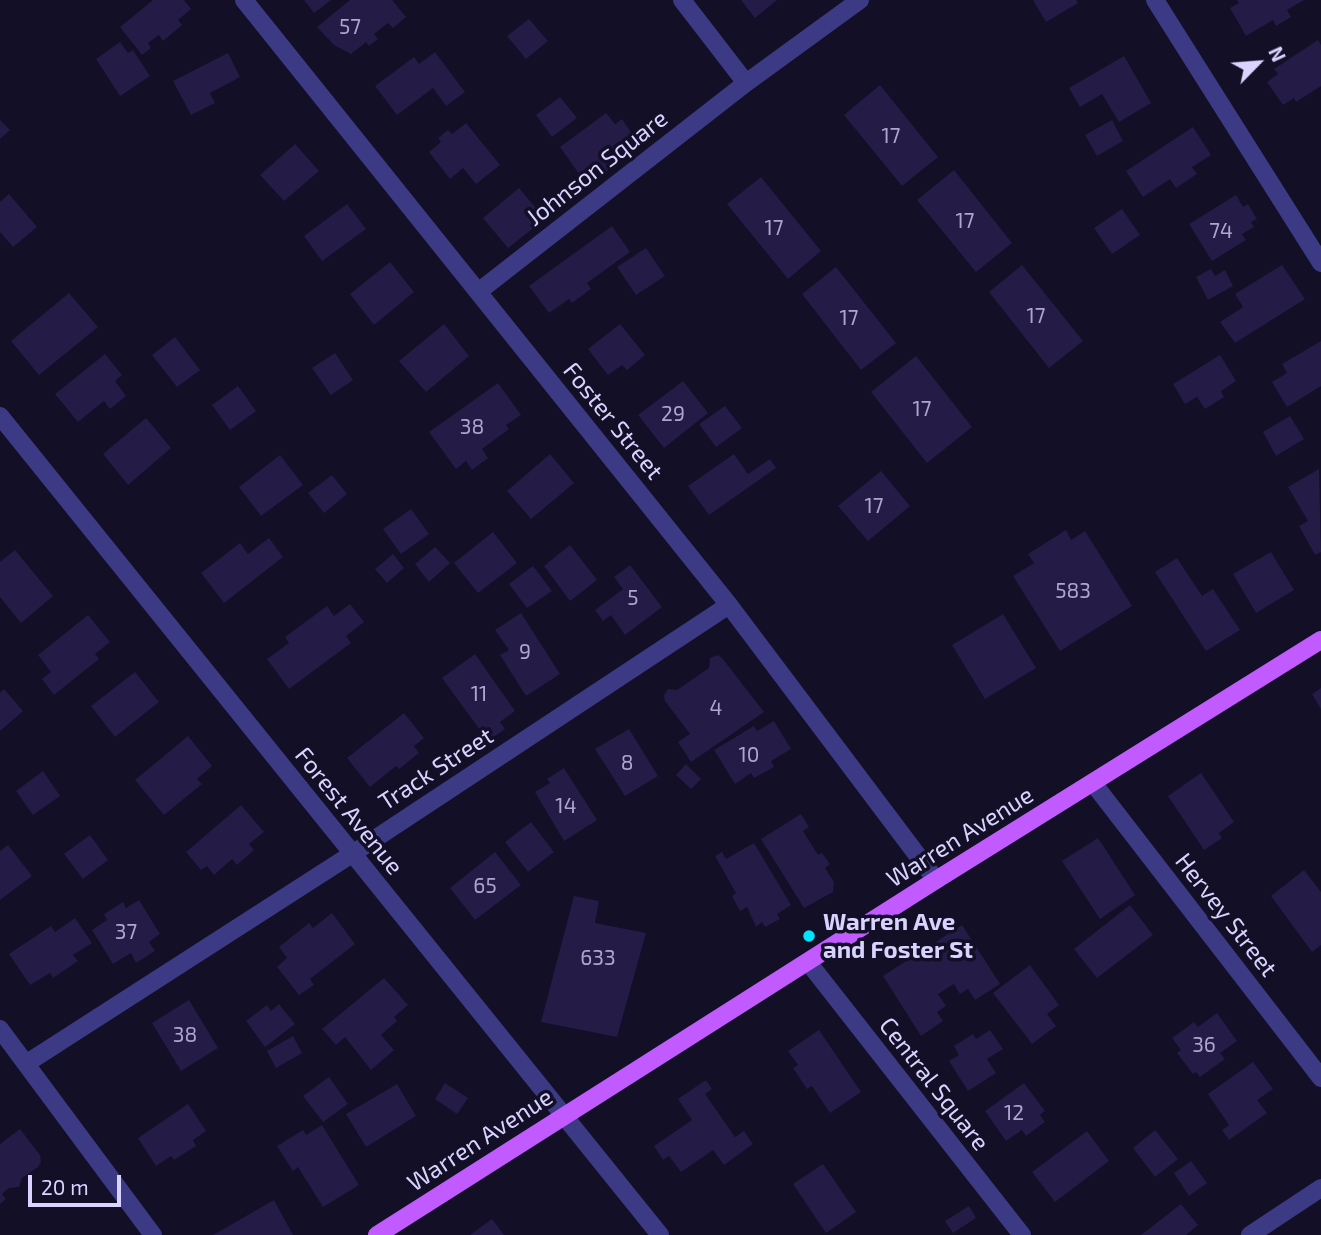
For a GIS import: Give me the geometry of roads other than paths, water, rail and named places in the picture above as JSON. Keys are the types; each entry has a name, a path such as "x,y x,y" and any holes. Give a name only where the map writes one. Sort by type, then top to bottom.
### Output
{"main road":[{"name":"Warren Avenue","path":"377,1235 936,880 1321,640"}],"street":[{"name":"Foster Street","path":"244,0 729,605 936,880"},
{"path":"682,0 746,83"},
{"name":"Johnson Square","path":"478,292 746,83 860,0"},
{"path":"1155,0 1321,263"},
{"name":"Forest Avenue","path":"0,416 660,1235"},
{"name":"Track Street","path":"27,1063 352,854 729,605"},
{"name":"Hervey Street","path":"1093,783 1321,1078"},
{"name":"Central Square","path":"808,962 1022,1235"},
{"path":"0,1029 153,1235"},
{"path":"1250,1235 1321,1188"}],"place":[{"name":"Warren Ave and Foster St","path":"809,936"}]}
